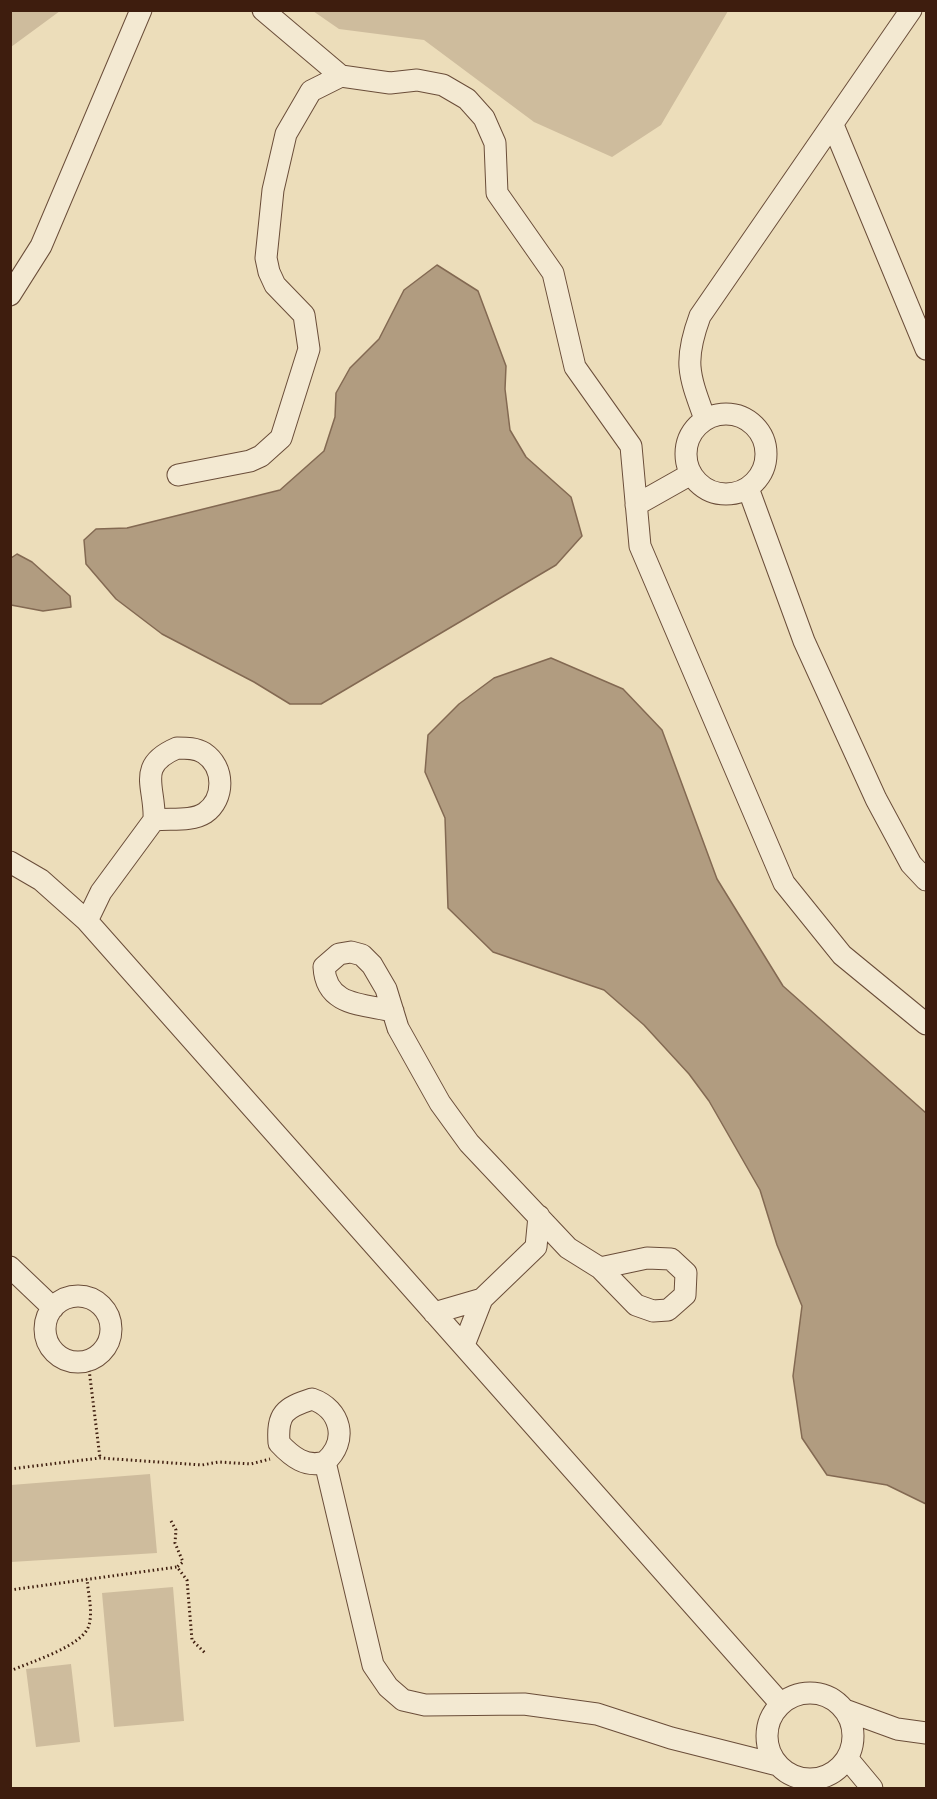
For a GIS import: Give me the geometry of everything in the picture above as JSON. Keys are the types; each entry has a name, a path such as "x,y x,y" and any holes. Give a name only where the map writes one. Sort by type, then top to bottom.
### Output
{"street":[{"path":"10,295 41,246 141,10"},
{"path":"263,10 341,76 390,83 417,80 443,85 467,99 484,118 495,143 497,193 553,273 576,367 631,446 640,546 784,883 842,955 927,1024"},
{"path":"705,419 689,376 690,344 700,316 911,10"},
{"path":"178,475 250,462 261,456 281,438 309,349 303,315 275,285 269,272 266,258 273,190 286,134 311,91 341,76"},
{"path":"833,125 927,348"},
{"path":"722,414 739,415 754,424 760,432 767,449 765,467 748,488 731,494 712,492 691,474 686,447 693,431 705,419 722,414"},
{"path":"636,505 691,474"},
{"path":"748,488 804,641 876,799 911,864 927,880"},
{"path":"87,921 101,892 154,820"},
{"path":"10,862 42,880 87,921 781,1704"},
{"path":"66,902 101,892"},
{"path":"393,1011 398,1028 416,1063 440,1103 469,1143 568,1248 600,1268"},
{"path":"464,1345 482,1299 536,1247 539,1216"},
{"path":"536,1247 568,1248"},
{"path":"10,1268 53,1308"},
{"path":"74,1297 86,1298 98,1303 106,1312 111,1323 111,1335 102,1351 88,1361 76,1362 64,1359 54,1352 47,1342 46,1324 53,1308 63,1300 74,1297"},
{"path":"435,1313 482,1299"},
{"path":"312,1399 325,1404 335,1414 339,1437 335,1453 325,1462 314,1466 288,1453 279,1443 278,1425 285,1411 312,1399"},
{"path":"325,1462 373,1665 388,1687 403,1700 425,1705 524,1704 597,1713 730,1755 778,1765"},
{"path":"872,1788 850,1751 853,1731 844,1710 834,1700 821,1694 807,1693 793,1696 781,1704 769,1722 766,1732 767,1744 778,1765 789,1774 820,1784 834,1772 850,1751 897,1729"},
{"path":"844,1710 897,1729 927,1733"},
{"path":"730,1755 766,1732"}],"path":[{"path":"88,1361 100,1458"},
{"path":"10,1469 100,1458 202,1465 219,1462 251,1464 288,1453"},
{"path":"10,1590 177,1567 183,1562 175,1543 176,1530 171,1521"},
{"path":"177,1567 187,1580 192,1640 206,1653"},
{"path":"10,1671 81,1640 89,1628 90,1618 87,1579"}],"shaded area":[{"path":"11,10 60,10 60,11 11,47"},
{"path":"313,11 728,11 661,125 612,157 534,122 424,40 339,29"},
{"path":"437,265 478,291 506,366 505,389 510,430 526,457 571,497 582,536 556,565 321,704 290,704 254,682 162,634 116,599 86,564 84,540 96,529 127,528 280,490 324,451 335,417 336,393 350,368 379,339 404,290"},
{"path":"17,554 32,562 70,596 71,607 43,611 11,605 11,558"},
{"path":"551,658 623,689 662,730 717,879 783,986 926,1113 926,1504 887,1485 827,1475 802,1438 793,1376 802,1306 777,1245 760,1190 709,1101 689,1074 644,1025 604,990 493,952 448,908 445,818 425,772 428,735 459,704 494,678"},
{"path":"150,1474 157,1553 11,1562 11,1485"},
{"path":"173,1587 184,1721 114,1727 102,1593"},
{"path":"71,1664 80,1742 36,1747 26,1669"}]}
